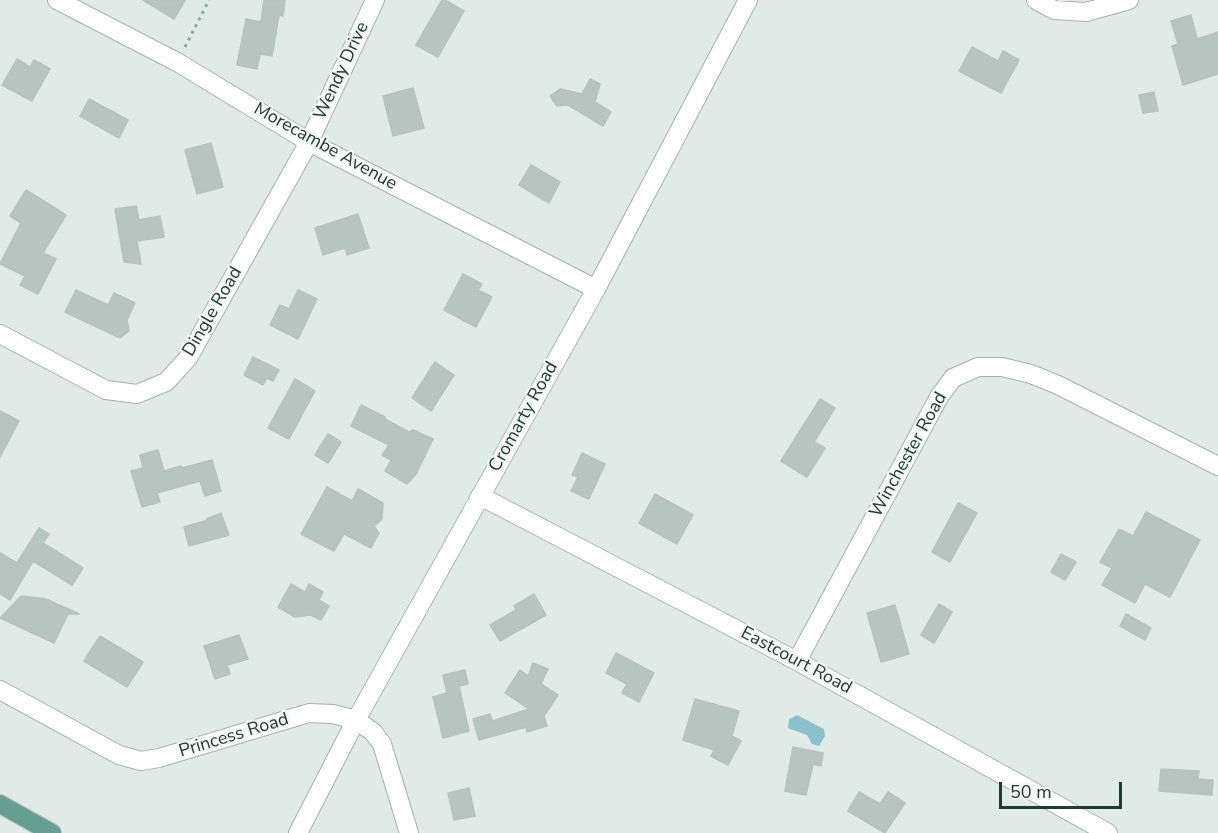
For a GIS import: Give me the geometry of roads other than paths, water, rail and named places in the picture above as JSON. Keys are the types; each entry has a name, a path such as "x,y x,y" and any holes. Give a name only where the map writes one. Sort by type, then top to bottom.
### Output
{"main road":[{"path":"0,804 52,833"}],"street":[{"name":"Morecambe Avenue","path":"57,0 177,62 309,142 596,289"},
{"name":"Wendy Drive","path":"309,142 375,0"},
{"name":"Cromarty Road","path":"298,833 356,720 596,289 748,0"},
{"path":"1036,0 1054,10 1086,12 1129,0"},
{"name":"Dingle Road","path":"0,333 106,390 137,394 166,382 188,358 309,142"},
{"name":"Winchester Road","path":"797,661 939,397 952,378 978,367 1002,367 1031,375 1058,385 1218,466"},
{"name":"Eastcourt Road","path":"480,496 797,661 1108,833"},
{"name":"Princess Road","path":"0,690 120,755 141,761 159,758 309,713 333,714 356,720 373,732 382,744 409,833"}],"water":[{"path":"797,715 824,729 825,736 819,746 812,744 807,735 788,728 789,719"}]}
